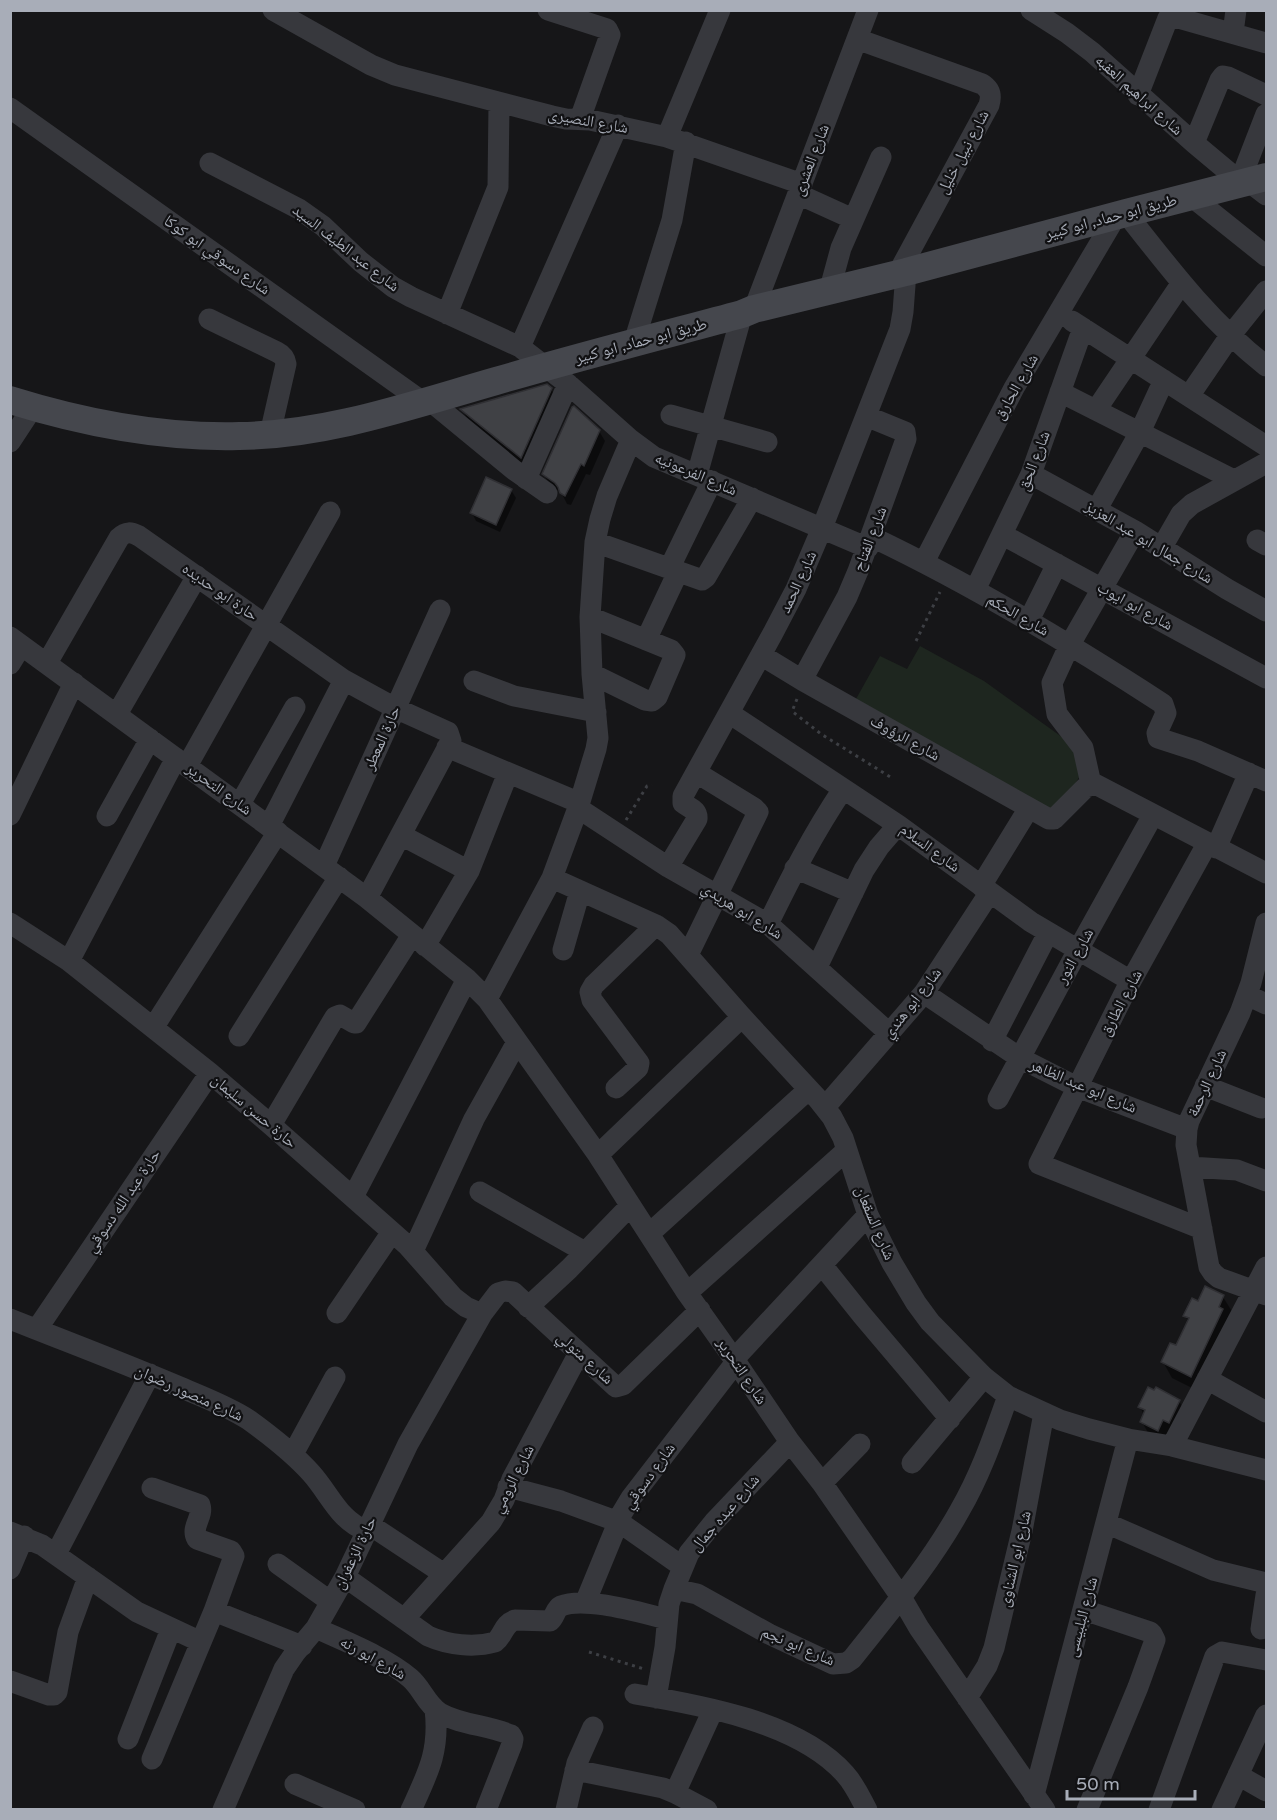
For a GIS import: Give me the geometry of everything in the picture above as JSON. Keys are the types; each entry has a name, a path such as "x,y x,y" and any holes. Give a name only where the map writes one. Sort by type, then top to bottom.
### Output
{"main road":[{"name":"طريق ابو حماد, ابو كبير","path":"22,404 86,421 188,436 240,436 304,430 367,418 634,342 902,274 1191,196 1253,184"}],"street":[{"name":"شارع النصيرى","path":"273,10 371,65 408,79 559,118 618,125 676,140 800,189 853,219"},
{"path":"548,10 609,31 610,35 580,119"},
{"path":"634,342 672,220 676,140 720,10"},
{"name":"شارع العشرى","path":"646,640 673,570 704,478 712,426 748,312 800,189 868,10"},
{"name":"شارع ابراهيم العقبه","path":"1031,10 1092,52 1194,144 1253,184"},
{"path":"1233,33 1236,10"},
{"path":"1138,95 1168,18 1173,13 1266,43"},
{"name":"شارع نبيل خليل","path":"857,39 982,84 990,93 989,105 902,274"},
{"path":"1194,144 1223,76 1266,95"},
{"path":"447,314 498,187 499,103"},
{"name":"شارع دسوقي ابو كوكا","path":"10,108 426,401 547,493"},
{"path":"1253,184 1266,114"},
{"path":"520,347 618,125"},
{"path":"829,292 841,248 881,158"},
{"name":"شارع عبد الطيف السيد","path":"210,163 299,209 323,226 361,262 393,287 520,347 545,366"},
{"path":"1191,196 1266,256"},
{"path":"1121,215 1230,336 1266,366"},
{"name":"شارع الحارق","path":"924,562 995,423 1059,313 1121,215"},
{"name":"شارع الحمد","path":"668,867 697,819 694,810 682,801 796,589 822,528 900,329 903,312 902,274"},
{"path":"1096,410 1181,284"},
{"path":"1189,396 1230,336 1266,291"},
{"path":"1059,313 1264,441"},
{"path":"209,319 282,354 285,359 286,364 270,434"},
{"name":"شارع الحق","path":"975,590 1030,474 1083,328"},
{"name":"شارع الفرعونيه","path":"545,366 631,440 664,462 822,528 870,543"},
{"path":"1096,509 1140,432 1164,380"},
{"path":"526,479 568,384"},
{"path":"1060,392 1234,480"},
{"path":"10,442 22,404"},
{"path":"670,415 766,442"},
{"name":"شارع الفتاح","path":"803,680 847,597 870,543 907,436 905,432 866,416"},
{"path":"487,999 552,878 579,806 596,749 598,738 590,617 595,542 607,496 631,440"},
{"path":"1162,547 1181,514 1192,504 1266,463"},
{"name":"شارع جمال ابو عبد العزيز","path":"1030,474 1136,531 1266,611"},
{"path":"595,542 699,580 705,579 752,498"},
{"path":"69,961 182,762 266,625 330,512"},
{"path":"1136,531 1070,646 1052,683 1057,714 1083,748 1090,784 1099,785 1266,873"},
{"name":"حارة ابو حديده","path":"47,663 119,538 129,532 139,536 344,680 508,773"},
{"name":"شارع ابو ايوب","path":"1003,535 1266,678"},
{"name":"شارع الحكم","path":"870,543 924,562 949,575 1029,620 1159,702 1165,708 1166,713 1158,731 1157,736 1160,739 1198,751 1257,777"},
{"path":"1029,620 1057,564"},
{"path":"117,714 197,576"},
{"name":"حارة المعطر","path":"238,1036 331,872 395,708 440,610"},
{"path":"590,617 671,650 675,655 657,697 652,701 645,700 592,674"},
{"name":"شارع التحرير","path":"14,649 47,663 274,829 367,898 467,979 487,999 598,1155 687,1293 790,1442 901,1597 919,1628 1037,1803"},
{"name":"شارع الرؤوف","path":"761,655 1049,819 1054,819 1090,784"},
{"path":"153,1028 274,829 344,680"},
{"path":"474,681 514,696 596,712"},
{"path":"10,815 74,683"},
{"path":"240,804 296,707"},
{"name":"شارع السلام","path":"729,713 898,825 1048,933 1131,981"},
{"path":"107,816 150,739"},
{"path":"367,898 446,739"},
{"path":"271,1125 335,1017 340,1015 356,1023 469,871 508,773"},
{"name":"شارع ابو هريدي","path":"508,773 579,806 668,867 768,924 890,1034"},
{"path":"688,955 758,812 754,807 697,773"},
{"name":"شارع الطارق","path":"1202,1229 1039,1164 1131,981 1212,846 1257,777"},
{"path":"768,924 795,868 823,818 843,789"},
{"name":"شارع ابو هندي","path":"825,1107 924,993 986,889 1029,808"},
{"name":"شارع النور","path":"998,1099 1153,814"},
{"path":"817,967 871,858 898,825"},
{"path":"400,835 469,871"},
{"path":"795,868 853,893"},
{"name":"شارع السقعان","path":"552,878 656,925 674,939 825,1107 838,1128 847,1150 868,1215 915,1303 946,1340 984,1377 1008,1396 1044,1413 1089,1429 1128,1439 1172,1446 1266,1470"},
{"path":"563,950 580,891"},
{"name":"حارة حسن سليمان","path":"10,923 69,961 271,1125 413,1251 453,1297 466,1307 488,1306"},
{"name":"شارع الرحمة","path":"1260,1293 1219,1278 1213,1273 1207,1260 1186,1145 1187,1129 1247,995 1266,923"},
{"path":"616,1088 638,1068 639,1063 592,1000 590,992 594,985 656,925"},
{"path":"992,1041 1048,933"},
{"path":"353,1197 467,979"},
{"name":"شارع ابو عبد الظاهر","path":"924,993 1020,1058 1077,1087 1187,1129"},
{"path":"1247,995 1266,1004"},
{"path":"598,1155 742,1017"},
{"path":"413,1251 474,1119 517,1042"},
{"name":"حارة عبد الله دسوقي","path":"37,1329 210,1074"},
{"path":"1205,1086 1261,1108"},
{"path":"649,1234 808,1090"},
{"path":"687,1293 847,1150"},
{"path":"1190,1167 1237,1170 1266,1181"},
{"path":"480,1192 585,1252"},
{"path":"528,1306 630,1206"},
{"name":"شارع دسوقي","path":"585,1603 618,1522 631,1498 735,1360 868,1215"},
{"path":"337,1313 392,1232"},
{"path":"822,1265 950,1419"},
{"path":"1172,1446 1207,1379 1260,1293 1266,1267"},
{"name":"شارع متولي","path":"488,1306 498,1293 513,1292 612,1385 619,1387 700,1310"},
{"name":"حارة الزعفران","path":"223,1809 285,1669 316,1628 345,1577 417,1428 488,1306"},
{"name":"شارع منصور رضوان","path":"10,1319 150,1374 230,1409 260,1428 292,1454 313,1475 343,1517 358,1528 368,1528 444,1574"},
{"name":"شارع الرومي","path":"404,1619 490,1522 504,1500 508,1487 579,1353"},
{"path":"56,1554 150,1374"},
{"path":"292,1454 335,1377"},
{"path":"912,1463 984,1377"},
{"path":"1207,1379 1266,1412"},
{"path":"901,1597 929,1560 961,1509 987,1455 1008,1396"},
{"name":"شارع ابو الشناوى","path":"967,1698 987,1666 994,1648 1022,1531 1044,1413"},
{"name":"شارع البلبيسى","path":"1037,1803 1128,1439"},
{"name":"شارع عبده جمال","path":"656,1698 665,1647 667,1619 674,1589 689,1553 714,1522 790,1442"},
{"path":"822,1484 860,1444"},
{"path":"508,1487 561,1501 618,1522 683,1567"},
{"path":"152,1488 200,1505 202,1511 195,1530 197,1539 233,1553 233,1559 214,1611 152,1760"},
{"path":"1107,1524 1213,1570 1266,1583"},
{"path":"10,1569 17,1534 56,1554 137,1612 201,1642"},
{"path":"278,1564 331,1602"},
{"path":"10,1681 49,1695 57,1692 68,1632 88,1577"},
{"path":"345,1577 428,1636 455,1644 491,1643 499,1639 509,1622 550,1620 553,1619 560,1606 585,1603 607,1605 667,1619"},
{"name":"شارع ابو نجم","path":"674,1589 697,1594 782,1641 840,1665 852,1659 901,1597"},
{"path":"1261,1629 1266,1595"},
{"path":"1084,1610 1150,1632 1155,1640 1138,1687 1086,1809"},
{"path":"214,1611 303,1646"},
{"name":"شارع ابو رنه","path":"316,1628 396,1667 413,1680 435,1709 450,1718 510,1735 513,1739 486,1809"},
{"path":"128,1739 171,1629"},
{"path":"1159,1809 1215,1656 1222,1652 1266,1660"},
{"path":"635,1695 713,1710 762,1725 807,1743 821,1752 844,1773 860,1806"},
{"path":"411,1809 433,1759 437,1726 435,1709"},
{"path":"675,1793 713,1710"},
{"path":"1222,1809 1266,1714"},
{"path":"566,1809 579,1757 593,1727"},
{"path":"575,1770 663,1788 707,1809"},
{"path":"1238,1775 1266,1791"},
{"path":"295,1784 355,1809"}],"path":[{"path":"916,641 949,575"},
{"path":"803,680 793,712 821,734 892,778"},
{"path":"618,834 647,786 652,785"},
{"path":"589,1652 660,1674"}],"shaded area":[{"path":"920,646 984,681 1091,758 1056,815 856,699 880,656 907,669"}],"building":[{"path":"547,384 552,388 521,458 460,409"},
{"path":"574,406 600,430 584,466 581,464 565,496 560,493 555,483 542,474"},
{"path":"486,477 512,489 496,525 470,513"},
{"path":"1205,1286 1224,1295 1219,1307 1223,1309 1191,1377 1161,1362 1170,1343 1176,1345 1189,1318 1183,1316 1192,1298 1198,1301"},
{"path":"1148,1387 1154,1390 1156,1387 1180,1400 1169,1423 1163,1420 1158,1431 1140,1422 1145,1410 1138,1407"}]}
